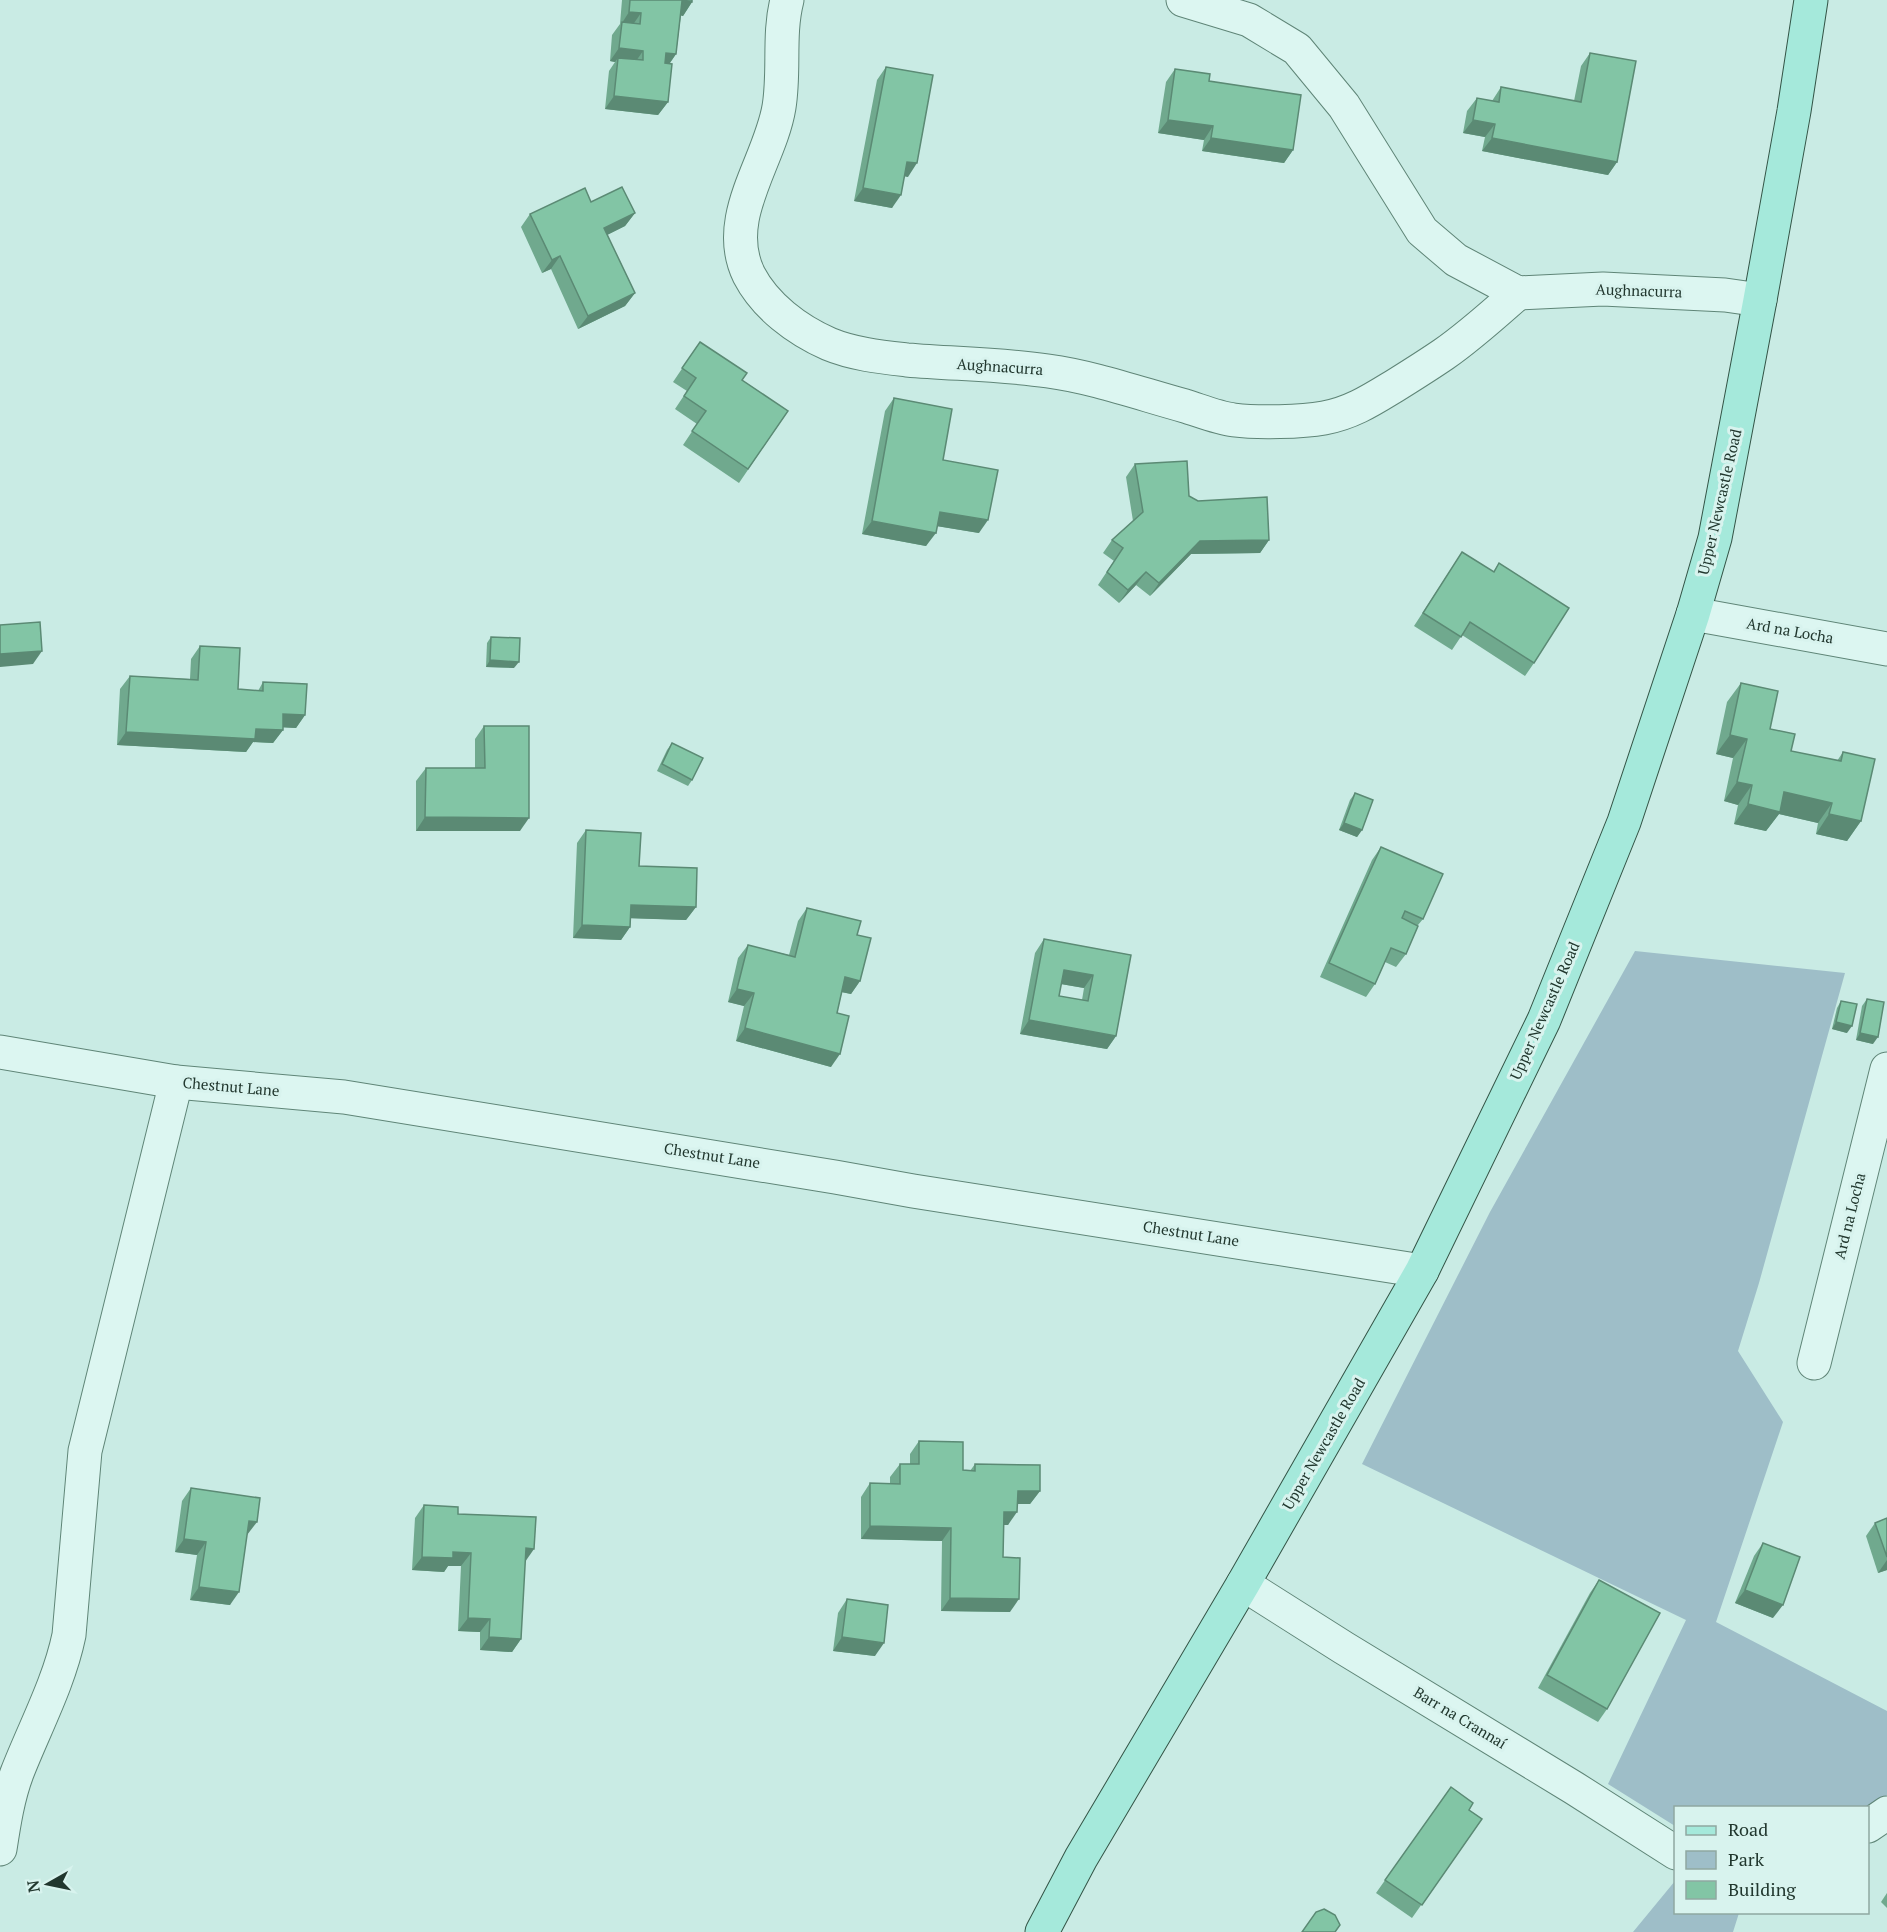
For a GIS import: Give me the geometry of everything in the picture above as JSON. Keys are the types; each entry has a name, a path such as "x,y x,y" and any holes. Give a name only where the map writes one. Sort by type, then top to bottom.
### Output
{"main road":[{"name":"Upper Newcastle Road","path":"1042,1932 1081,1858 1243,1584 1422,1271 1544,1020 1624,822 1693,614 1715,538 1794,111 1811,0"}],"street":[{"name":"Aughnacurra","path":"787,0 783,14 782,87 776,124 747,202 740,231 740,243 745,265 758,291 772,306 799,326 831,345 880,357 1058,372 1233,420 1302,420 1340,415 1361,406 1444,354 1518,293 1603,289 1695,293 1760,300"},
{"path":"1183,0 1249,20 1296,49 1344,106 1422,231 1456,260 1518,293"},
{"name":"Ard na Locha","path":"1693,614 1887,649"},
{"name":"Chestnut Lane","path":"0,1052 176,1082 344,1097 835,1176 913,1191 1422,1271"},
{"name":"Ard na Locha","path":"1814,1363 1887,1069"},
{"path":"0,1849 4,1817 17,1775 64,1660 69,1635 85,1452 176,1082"},
{"name":"Barr na Crannaí","path":"1243,1584 1674,1852"},
{"path":"1869,1825 1887,1813"}],"green space":[{"path":"1635,951 1845,973 1738,1351 1783,1422 1716,1622 1887,1711 1887,1795 1869,1808 1869,1806 1674,1806 1674,1825 1608,1784 1686,1620 1362,1464 1490,1212"},
{"path":"1674,1882 1674,1914 1739,1914 1733,1932 1633,1932"}],"building":[{"path":"630,0 692,0 692,2 682,1 676,54 666,53 665,63 672,64 668,102 614,96 618,58 643,60 643,51 619,48 622,22 640,24 641,13 629,12"},
{"path":"1590,53 1636,61 1617,162 1492,138 1495,124 1473,120 1477,98 1499,102 1501,87 1581,102"},
{"path":"886,67 933,75 917,163 907,162 901,195 863,188"},
{"path":"1175,69 1210,74 1209,81 1301,95 1293,150 1211,138 1213,126 1168,120"},
{"path":"622,187 635,213 604,228 635,293 588,316 560,256 552,260 530,214 585,188 591,202"},
{"path":"700,342 747,373 742,380 788,411 748,469 692,431 706,411 684,396 696,378 682,368"},
{"path":"894,398 952,409 943,460 998,470 988,520 940,512 936,533 872,521"},
{"path":"1187,461 1189,496 1198,501 1267,497 1269,540 1200,541 1159,583 1146,572 1128,590 1107,572 1123,548 1112,540 1143,512 1135,464"},
{"path":"1462,552 1494,572 1499,563 1569,608 1534,663 1470,622 1461,637 1423,613"},
{"path":"40,622 42,651 0,654 0,625"},
{"path":"491,637 520,638 519,662 490,660"},
{"path":"200,646 240,648 238,689 263,691 263,682 307,684 305,715 283,714 283,730 256,729 255,739 126,732 130,676 198,680"},
{"path":"1741,683 1778,691 1770,729 1795,734 1791,751 1841,761 1843,752 1875,759 1861,821 1829,814 1832,803 1784,792 1780,812 1748,804 1752,785 1737,782 1747,739 1730,735"},
{"path":"484,726 529,726 529,818 425,817 426,768 485,768"},
{"path":"672,743 703,758 692,780 662,764"},
{"path":"1355,793 1373,800 1362,830 1344,823"},
{"path":"586,830 641,833 639,866 697,868 696,907 631,905 630,927 582,925"},
{"path":"1381,847 1443,874 1423,919 1405,911 1402,918 1418,926 1406,954 1391,948 1375,984 1329,963"},
{"path":"807,908 861,921 857,935 871,938 860,981 845,977 837,1013 849,1016 840,1054 745,1028 754,993 737,989 748,945 795,957"},
{"path":"1044,939 1131,955 1116,1036 1029,1020","holes":["1064,970 1093,975 1088,1001 1059,996"]},
{"path":"1867,999 1884,1002 1878,1037 1860,1033"},
{"path":"1841,1001 1857,1004 1852,1026 1836,1022"},
{"path":"919,1441 963,1442 963,1470 975,1471 975,1464 1040,1465 1040,1491 1018,1491 1017,1512 1004,1512 1003,1557 1020,1558 1019,1599 950,1598 951,1528 870,1526 870,1483 900,1484 900,1464 919,1464"},
{"path":"191,1488 260,1498 257,1522 249,1521 239,1592 199,1587 206,1542 184,1539"},
{"path":"424,1505 458,1507 458,1514 536,1517 534,1549 526,1548 521,1639 489,1637 490,1619 468,1618 471,1553 453,1552 453,1558 422,1557"},
{"path":"1887,1518 1887,1557 1875,1523"},
{"path":"1763,1543 1800,1557 1783,1605 1745,1590"},
{"path":"1599,1580 1660,1613 1607,1709 1547,1675"},
{"path":"847,1599 888,1605 884,1643 842,1637"},
{"path":"1451,1787 1473,1803 1469,1810 1482,1819 1422,1905 1385,1880"},
{"path":"1324,1909 1335,1915 1340,1925 1335,1932 1302,1932 1316,1912"}]}
